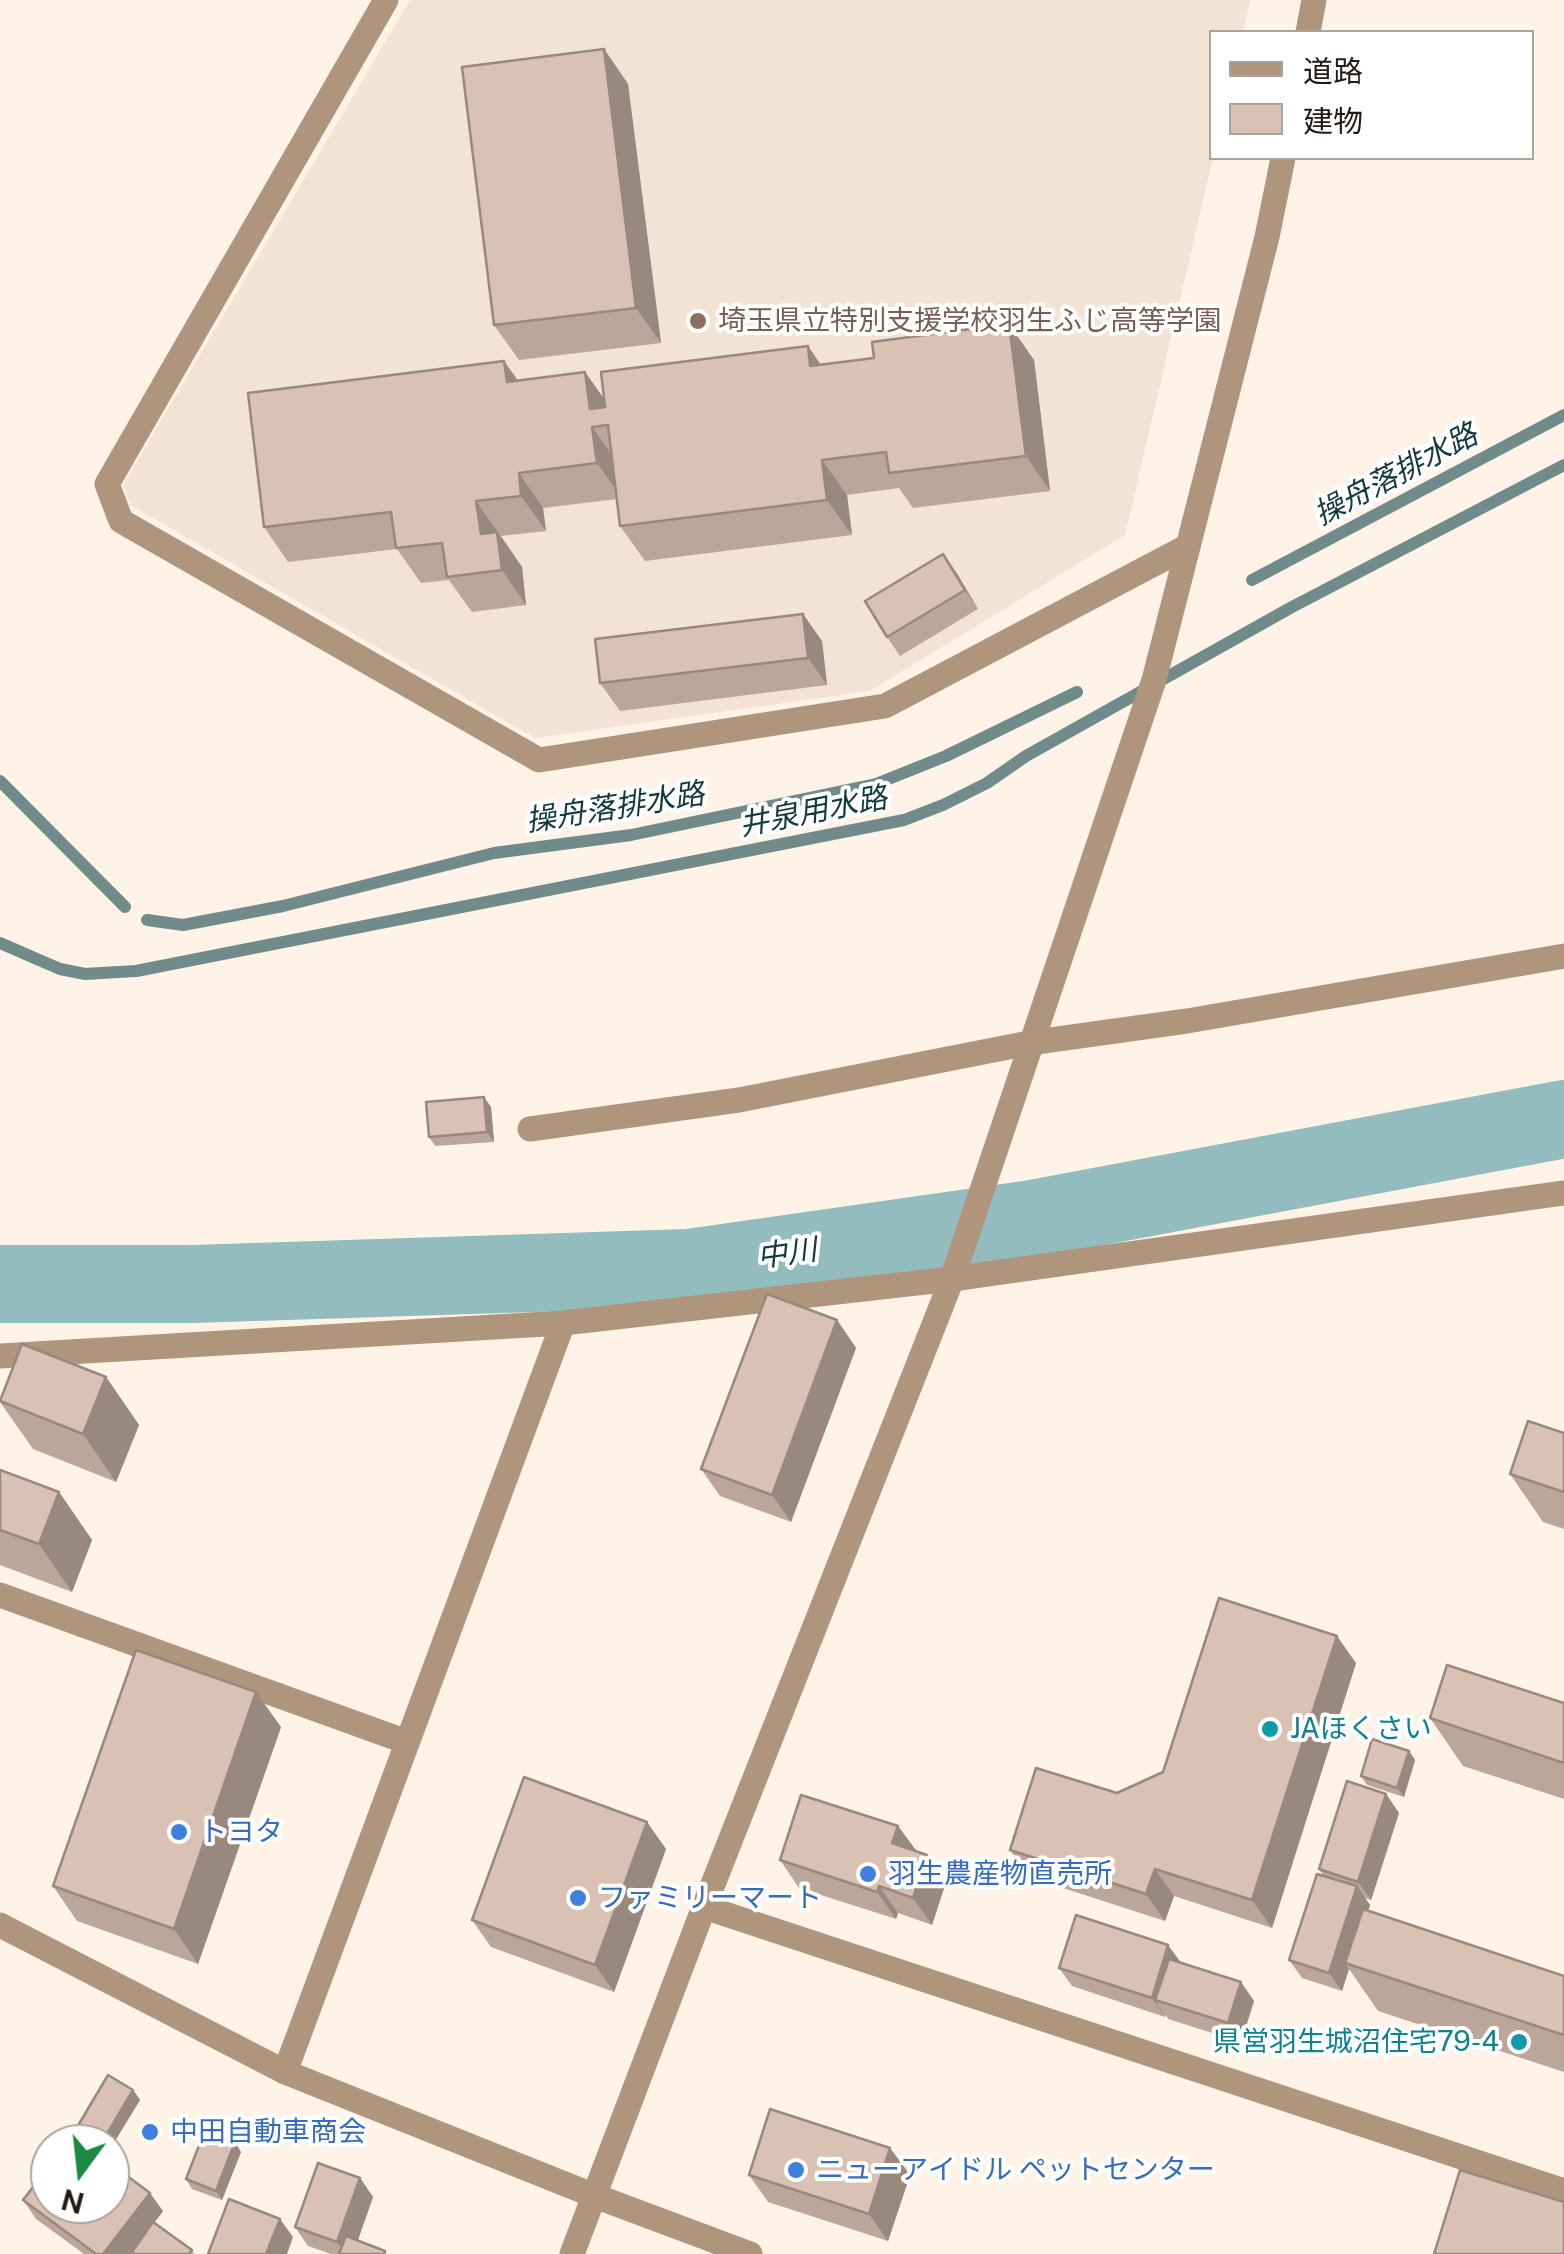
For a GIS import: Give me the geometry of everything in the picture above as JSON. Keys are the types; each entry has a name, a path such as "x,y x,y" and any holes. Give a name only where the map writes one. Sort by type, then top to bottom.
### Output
{"street":[{"path":"386,0 106,484 121,521 539,760 885,706 1188,546"},
{"path":"1308,30 1314,0"},
{"path":"572,2254 704,1906 952,1280 1154,680 1267,237 1283,160"},
{"path":"530,1129 739,1100 1030,1044 1564,956"},
{"path":"0,1356 563,1323 952,1280 1564,1193"},
{"path":"285,2072 563,1323"},
{"path":"0,1595 408,1742"},
{"path":"704,1906 1564,2191"},
{"path":"0,1925 285,2072 750,2254"}],"shaded area":[{"name":"埼玉県立特別支援学校羽生ふじ高等学園","path":"410,0 1250,0 1243,30 1209,30 1209,160 1213,160 1125,535 870,691 535,738 130,505 123,485"}],"building":[{"path":"604,49 636,308 494,325 462,67"},
{"path":"1009,324 1026,456 889,473 886,452 822,460 827,500 620,526 608,425 592,427 597,463 519,473 521,496 476,501 481,534 497,532 502,570 447,577 442,543 396,548 391,512 264,527 248,393 504,361 507,382 585,372 590,409 605,407 601,372 808,346 810,366 874,358 872,342"},
{"path":"943,554 965,590 887,637 865,601"},
{"path":"803,614 808,658 600,683 595,639"},
{"path":"484,1097 487,1132 429,1137 426,1102"},
{"path":"767,1294 837,1320 772,1495 701,1469"},
{"path":"22,1344 106,1377 83,1434 0,1401"},
{"path":"1528,1421 1564,1433 1564,1492 1510,1474"},
{"path":"0,1470 59,1492 39,1544 0,1530"},
{"name":"JAほくさい","path":"1219,1598 1337,1636 1252,1900 1155,1869 1146,1894 1010,1850 1036,1768 1117,1793 1163,1772"},
{"path":"136,1650 256,1692 174,1929 53,1886"},
{"path":"1447,1665 1564,1703 1564,1763 1430,1718"},
{"path":"1372,1739 1409,1751 1397,1788 1361,1776"},
{"name":"ファミリーマート","path":"524,1777 647,1822 595,1965 472,1920"},
{"path":"1347,1781 1386,1794 1358,1882 1319,1869"},
{"path":"801,1795 898,1826 892,1843 927,1855 913,1898 879,1886 877,1892 780,1860"},
{"path":"1317,1874 1357,1886 1329,1973 1289,1960"},
{"path":"1363,1909 1564,1976 1564,2035 1345,1963"},
{"path":"1076,1915 1168,1945 1152,1998 1059,1968"},
{"path":"1169,1959 1241,1982 1228,2023 1155,2000"},
{"path":"108,2075 133,2090 113,2124 79,2124"},
{"path":"770,2109 890,2148 869,2214 749,2175"},
{"path":"205,2130 235,2142 216,2191 186,2179"},
{"path":"318,2163 360,2178 337,2242 295,2227"},
{"path":"1460,2170 1564,2202 1564,2254 1434,2254"},
{"path":"130,2178 150,2193 130,2219"},
{"path":"229,2199 280,2219 266,2254 208,2254"},
{"path":"153,2222 192,2250 189,2254 134,2254"},
{"path":"55,2224 126,2224 103,2254 96,2254"},
{"path":"346,2236 385,2251 384,2254 339,2254"}],"waterway":[{"name":"操舟落排水路","path":"1252,580 1564,415"},
{"name":"井泉用水路","path":"0,943 60,969 85,974 136,971 904,820 987,783 1026,756 1292,607 1564,465"},
{"name":"操舟落排水路","path":"147,920 183,925 283,906 494,853 631,835 876,784 946,756 1077,692"},
{"name":"操舟落排水路","path":"0,781 125,907"},
{"name":"中川","path":"0,1284 193,1284 688,1268 1032,1219 1564,1119"}],"place":[{"name":"埼玉県立特別支援学校羽生ふじ高等学園","path":"698,321"},
{"name":"JAほくさい","path":"1270,1729"},
{"name":"トヨタ","path":"179,1832"},
{"name":"羽生農産物直売所","path":"868,1874"},
{"name":"ファミリーマート","path":"578,1898"},
{"name":"県営羽生城沼住宅79-4","path":"1519,2042"},
{"name":"中田自動車商会","path":"150,2132"},
{"name":"ニューアイドル ペットセンター","path":"796,2170"}]}
